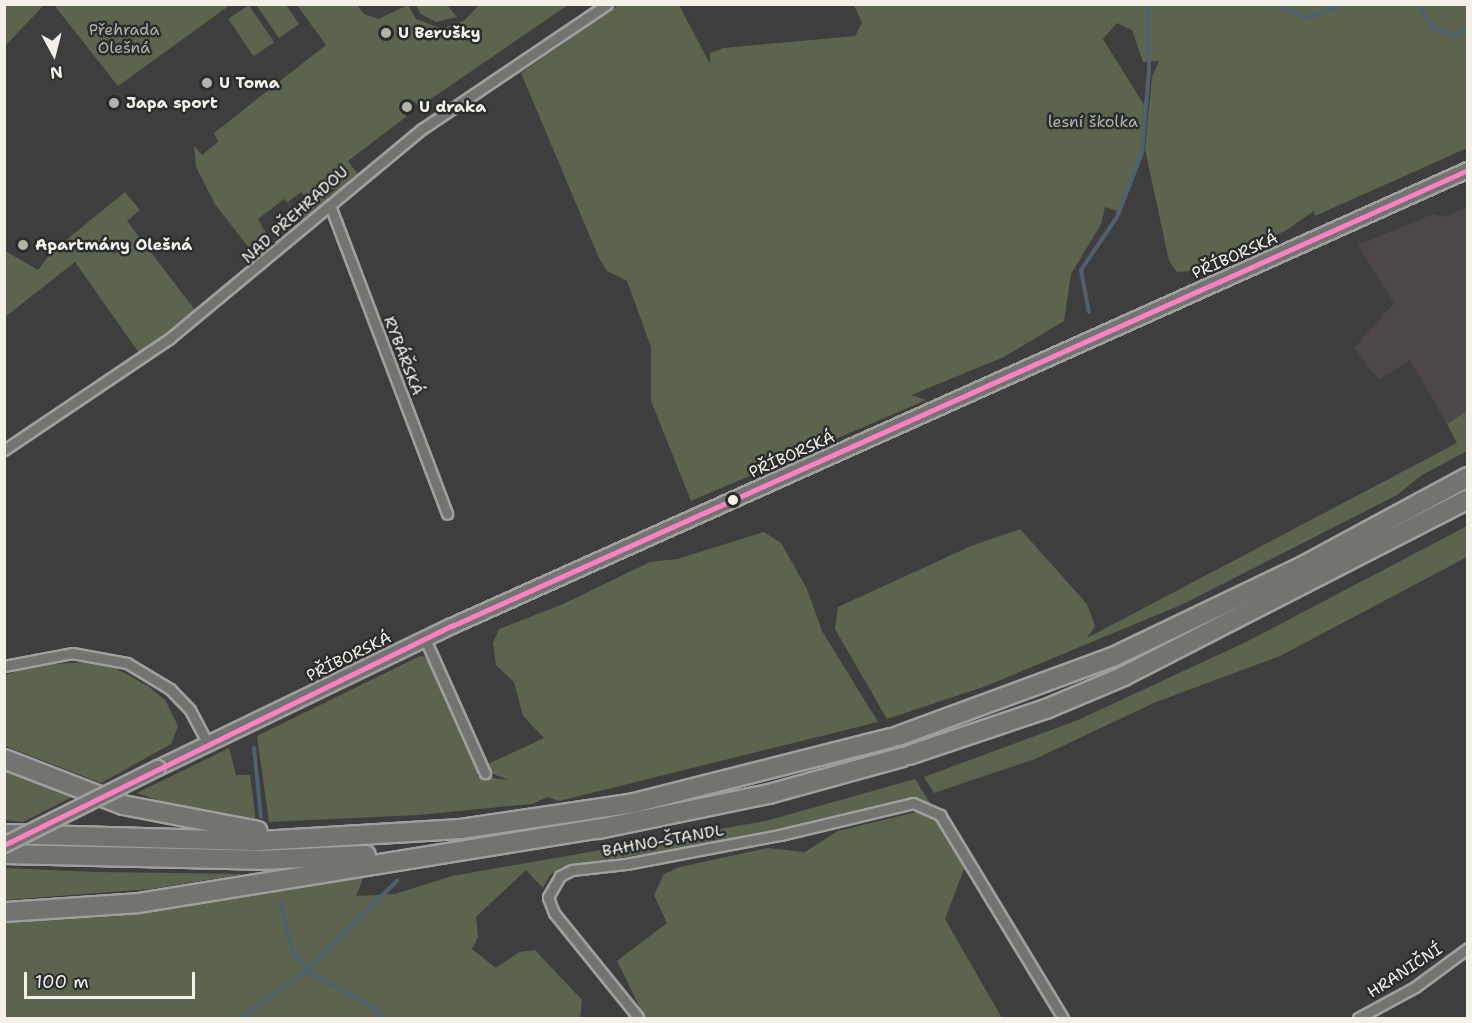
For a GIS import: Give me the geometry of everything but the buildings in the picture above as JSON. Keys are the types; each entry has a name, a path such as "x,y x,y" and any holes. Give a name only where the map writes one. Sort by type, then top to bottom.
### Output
{"highway":[{"path":"4,834 160,841 386,836 527,821 634,803 894,737 1038,687 1177,627 1467,477"},
{"path":"4,912 139,903 678,814 906,756 1046,709 1124,676 1467,500"},
{"path":"4,759 93,795 172,818 280,833 386,836"},
{"path":"4,854 260,860 496,843"}],"main road":[{"name":"PŘÍBORSKÁ","path":"4,845 425,639 1467,170"}],"street":[{"name":"NAD PŘEHRADOU","path":"4,450 170,338 331,208 360,177 422,129 607,4"},
{"name":"RYBÁŘSKÁ","path":"331,208 447,514"},
{"path":"425,639 485,773"},
{"path":"4,666 72,654 127,663 170,689 190,710 208,744"},
{"name":"BAHNO-ŠTANDL","path":"638,1017 554,914 548,897 560,876 572,870 626,864 780,835 913,803 940,815 1063,1018"},
{"name":"HRANIČNÍ","path":"1358,1018 1415,987 1467,948"}],"shaded area":[{"path":"1467,207 1467,411 1447,424 1410,360 1379,380 1354,348 1394,303 1358,245 1433,214 1444,217"}],"green space":[{"name":"Přehrada Olešná","path":"4,5 44,5 5,46"},
{"name":"Přehrada Olešná","path":"54,5 230,5 118,86"},
{"path":"249,5 274,42 253,56 228,19"},
{"path":"256,5 286,5 299,24 279,38"},
{"path":"297,5 357,5 364,14 378,19 408,5 416,19 442,29 465,20 479,5 568,5 419,107 414,101 402,110 407,116 348,161 360,177 304,222 298,214 311,204 301,192 288,202 293,208 284,199 258,219 266,233 256,242 267,254 259,261 215,204 196,167 194,146 202,155 218,142 214,133 326,45"},
{"path":"416,5 447,5 457,17 436,22 421,14"},
{"name":"lesní školka","path":"619,5 679,5 710,64 710,53 724,48 855,36 862,23 854,5 1467,5 1467,148 1315,216 1314,211 1285,231 1191,271 1177,272 1169,261 1145,149 1152,77 1159,61 1143,62 1132,30 1117,23 1103,39 1144,105 1141,156 1123,201 1117,211 1105,207 1101,224 1071,274 1064,321 1004,357 911,395 926,400 691,501 651,401 651,347 627,281 607,271 599,258 521,73"},
{"path":"125,192 140,210 127,221 195,310 139,353 75,262 5,317 5,251 38,270 53,251"},
{"path":"1467,411 1467,451 1422,475 1397,495 1183,604 986,686 887,719 835,629 838,607 971,546 1020,529 1087,604 1095,626 1087,638 1457,443 1447,424"},
{"path":"1467,526 1467,557 1280,656 1156,702 1035,759 934,793 924,777 1078,720 1248,641"},
{"path":"764,532 781,543 807,589 822,631 878,722 559,801 548,797 532,804 418,815 269,822 257,736 420,656 428,657 479,770 477,776 508,780 491,773 488,764 544,738 523,716 514,682 496,665 493,643 499,629 561,605 650,562 677,559"},
{"path":"89,662 115,668 148,686 165,700 178,726 171,744 101,783 5,746 5,675 36,665"},
{"path":"229,748 236,775 250,775 256,822 207,817 137,793"},
{"path":"4,766 80,793 23,822 5,820"},
{"path":"915,779 930,803 911,800 760,836 562,867 550,875 543,888 526,870 476,917 478,937 472,949 496,968 519,952 535,950 582,1000 580,1018 5,1018 5,919 187,904 364,876 356,896 395,894 452,876 766,821"},
{"path":"920,811 938,822 966,864 945,919 1002,1018 645,1018 617,961 667,923 654,895 664,874 680,867 768,848 805,852 838,831"},
{"path":"5,868 245,874 151,889 5,900"}],"waterway":[{"path":"1089,312 1081,270 1117,217 1142,153 1149,70 1147,4"},
{"path":"1276,4 1306,18 1346,4"},
{"path":"1418,4 1433,27 1454,37 1468,27"},
{"path":"254,748 261,817"},
{"path":"241,1018 306,971 398,880"},
{"path":"280,901 293,954 309,969"},
{"path":"306,971 372,1006 384,1018"}],"transit line":[{"path":"4,845 452,626 1468,170"}],"place":[{"name":"U Berušky","path":"386,33"},
{"name":"U Toma","path":"207,83"},
{"name":"Japa sport","path":"114,103"},
{"name":"U draka","path":"407,107"},
{"name":"Apartmány Olešná","path":"23,245"}]}
